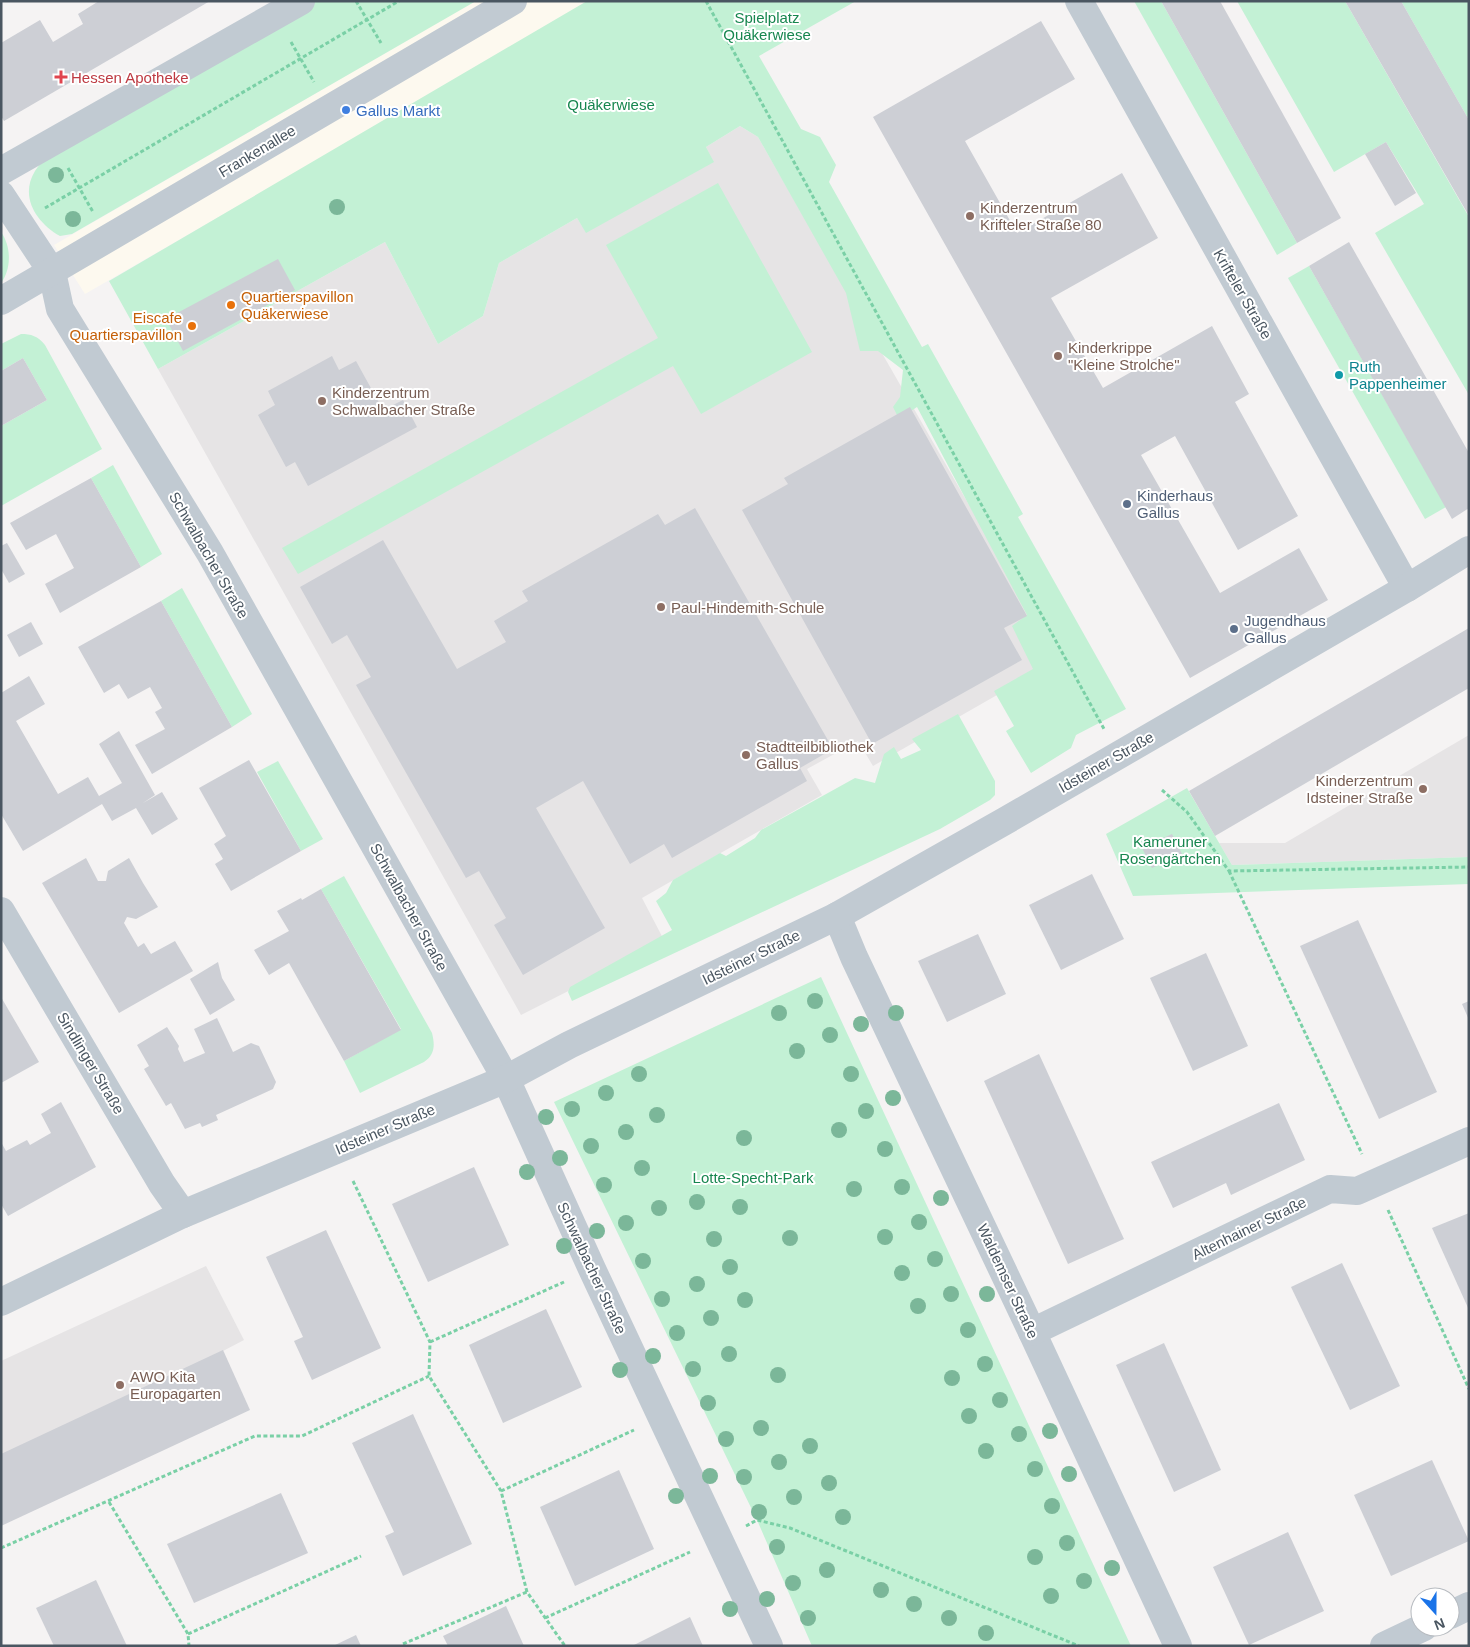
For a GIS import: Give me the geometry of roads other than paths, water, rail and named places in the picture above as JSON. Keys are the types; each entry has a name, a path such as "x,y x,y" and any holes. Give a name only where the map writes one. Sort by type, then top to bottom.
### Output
{"street":[{"name":"Frankenallee","path":"1,301 513,1"},
{"name":"Krifteler Straße","path":"1079,1 1407,588"},
{"path":"1,171 296,2"},
{"name":"Schwalbacher Straße","path":"1,195 52,272 60,309 210,553 506,1079 596,1278 769,1646"},
{"name":"Idsteiner Straße","path":"1,1302 183,1214 506,1079 569,1045 837,916 1005,821 1407,588 1469,550"},
{"name":"Sindlinger Straße","path":"1,911 162,1184 183,1214"},
{"name":"Waldemser Straße","path":"837,916 854,957 1178,1646"},
{"name":"Altenhainer Straße","path":"1032,1332 1330,1189 1357,1191 1469,1141"},
{"path":"1384,1646 1410,1634"}],"place":[{"name":"Hessen Apotheke","path":"61,77"},
{"name":"Gallus Markt","path":"346,110"},
{"name":"Kinderzentrum Krifteler Straße 80","path":"970,216"},
{"name":"Quartierspavillon Quäkerwiese","path":"231,305"},
{"name":"Eiscafe Quartierspavillon","path":"192,326"},
{"name":"Kinderkrippe \"Kleine Strolche\"","path":"1058,356"},
{"name":"Ruth Pappenheimer","path":"1339,375"},
{"name":"Kinderzentrum Schwalbacher Straße","path":"322,401"},
{"name":"Kinderhaus Gallus","path":"1127,504"},
{"name":"Paul-Hindemith-Schule","path":"661,607"},
{"name":"Jugendhaus Gallus","path":"1234,629"},
{"name":"Stadtteilbibliothek Gallus","path":"746,755"},
{"name":"Kinderzentrum Idsteiner Straße","path":"1423,789"},
{"name":"AWO Kita Europagarten","path":"120,1385"}],"park label":[{"name":"Spielplatz Quäkerwiese","path":"767,26"},
{"name":"Quäkerwiese","path":"611,104"},
{"name":"Kameruner Rosengärtchen","path":"1170,850"},
{"name":"Lotte-Specht-Park","path":"753,1177"}]}
